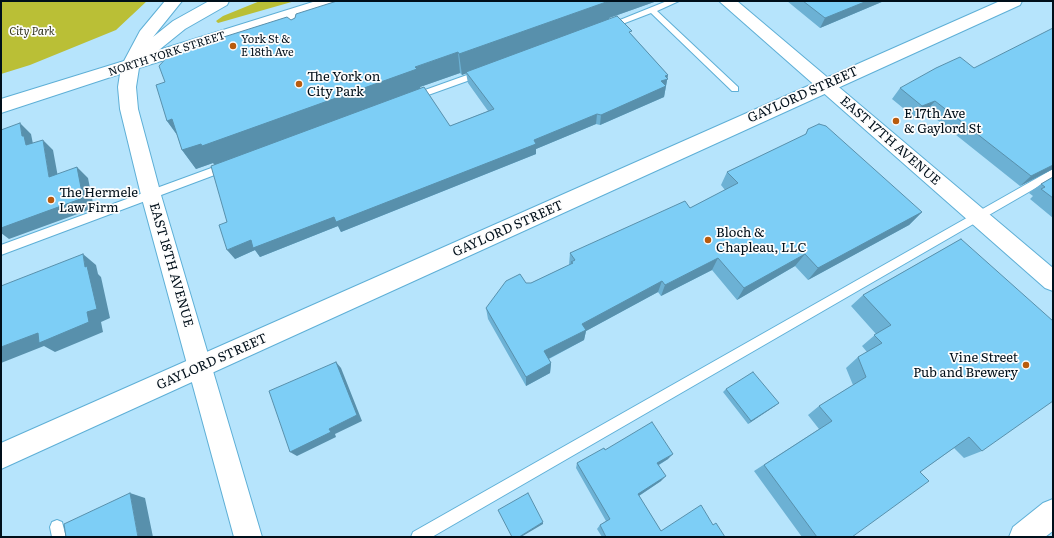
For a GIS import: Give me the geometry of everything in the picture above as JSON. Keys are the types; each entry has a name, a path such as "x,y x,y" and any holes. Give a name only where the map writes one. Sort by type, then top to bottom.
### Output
{"main road":[{"name":"EAST 18TH AVENUE","path":"174,1 146,35 131,65 128,87 129,109 151,195 248,537"},
{"path":"131,65 173,30 196,14 221,1"},
{"name":"NORTH YORK STREET","path":"1,106 131,65 291,18 333,1"},
{"name":"EAST 17TH AVENUE","path":"727,1 1053,281"},
{"name":"GAYLORD STREET","path":"1,456 200,368 1014,1"},
{"path":"1023,537 1053,513"}],"lane":[{"path":"601,29 675,1"},
{"path":"652,10 735,89"},
{"path":"408,100 490,70"},
{"path":"1,250 232,165"},
{"path":"418,537 1053,173"}],"green space":[{"name":"City Park","path":"1,1 147,1 116,30 30,65 1,74"},
{"path":"260,1 295,1 218,23 216,21 223,16"}],"building":[{"name":"The York on City Park","path":"337,1 609,1 459,54 458,52 415,67 417,69 202,146 201,144 182,150 172,119 167,121 156,85 165,82 159,66 170,54 287,17 291,20 295,18 296,14"},
{"path":"803,1 867,1 825,18"},
{"path":"617,16 632,31 629,32 668,75 665,76 668,79 661,81 666,86 601,115 597,114 534,140 536,144 336,222 334,217 253,248 251,240 227,250 219,225 227,222 211,166 424,87 450,126 494,109 466,72"},
{"path":"1053,28 1053,165 1031,176 935,101 922,106 900,88 936,68 960,57 974,68"},
{"path":"20,123 22,136 24,136 26,145 43,140 49,177 77,167 83,198 1,228 1,130"},
{"path":"819,124 826,126 922,212 818,268 805,254 744,288 718,258 665,285 662,281 582,324 586,330 544,351 551,363 526,377 486,308 506,281 520,274 526,283 531,283 573,263 571,262 575,260 570,253 685,201 690,208 738,183 727,172 806,134 808,129"},
{"path":"1053,177 1053,198 1041,189 1045,187 1041,184"},
{"path":"961,239 1053,321 1053,401 982,451 969,437 920,472 929,481 852,537 817,537 764,465 832,421 819,406 866,377 858,357 882,343 874,335 891,325 863,295"},
{"path":"83,254 85,267 87,266 97,309 87,312 89,322 39,343 38,333 1,347 1,286"},
{"path":"336,362 357,415 329,429 331,432 290,452 269,391"},
{"path":"753,372 779,403 751,421 726,389"},
{"path":"652,422 673,454 657,463 666,476 638,494 661,531 701,505 713,525 716,523 725,537 606,537 600,525 610,519 577,463 604,448 605,450"},
{"path":"130,493 138,537 66,537 64,524"},
{"path":"528,493 543,522 519,537 512,537 498,510"}],"place":[{"name":"York St & E 18th Ave","path":"233,46"},
{"name":"The York on City Park","path":"299,84"},
{"name":"E 17th Ave & Gaylord St","path":"896,121"},
{"name":"The Hermele Law Firm","path":"51,200"},
{"name":"Bloch & Chapleau, LLC","path":"708,240"},
{"name":"Vine Street Pub and Brewery","path":"1026,365"}]}
